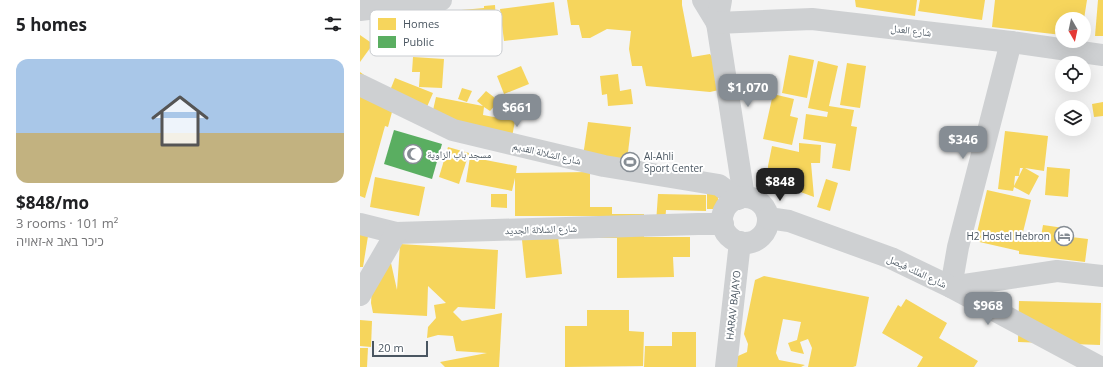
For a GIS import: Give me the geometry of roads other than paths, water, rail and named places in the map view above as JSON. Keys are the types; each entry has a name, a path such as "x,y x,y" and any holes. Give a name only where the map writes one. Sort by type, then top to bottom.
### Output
{"street":[{"path":"360,10 441,0"},
{"path":"703,0 717,23"},
{"path":"720,0 717,23 741,198"},
{"name":"شارع العدل","path":"717,23 812,19 1103,54"},
{"path":"1011,42 958,247 951,287 1057,271 1103,276"},
{"name":"شارع الشلالة القديم","path":"360,85 453,130 604,166 719,185 741,198"},
{"path":"741,198 757,201 766,211 768,218 765,231 760,237 747,243 740,242 728,236 723,224 724,211 732,202 741,198"},
{"name":"شارع الملك فيصل","path":"768,218 789,221 891,258 951,287 1100,367"},
{"name":"شارع الشلالة الجديد","path":"360,224 396,233 723,224"},
{"path":"360,295 396,233"},
{"name":"HARAV BAJAYO","path":"726,367 740,242"}],"place":[{"name":"مسجد باب الزاوية","path":"413,154"},
{"name":"Al-Ahli Sport Center","path":"630,162"},
{"name":"H2 Hostel Hebron","path":"1064,236"}]}
